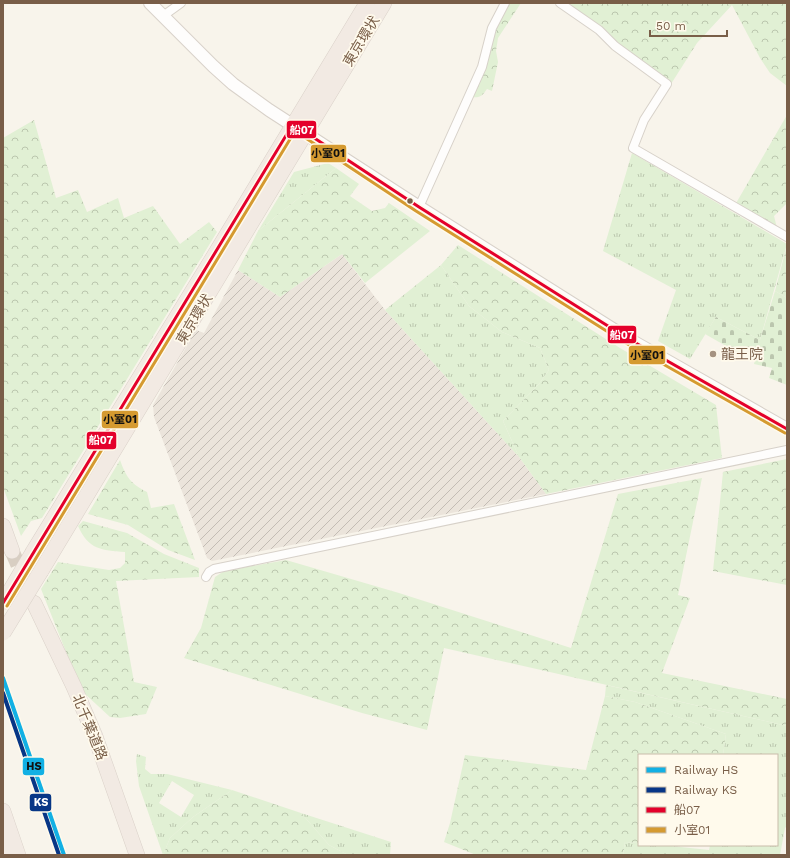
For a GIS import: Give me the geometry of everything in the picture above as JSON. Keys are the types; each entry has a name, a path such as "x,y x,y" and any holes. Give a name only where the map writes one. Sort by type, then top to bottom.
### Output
{"highway":[{"name":"東京環状","path":"3,634 224,270 367,3"},
{"name":"東京環状","path":"3,603 32,550 63,504 299,128 384,3"},
{"path":"3,526 12,551"},
{"path":"3,586 32,550"},
{"name":"北千葉道路","path":"34,603 74,686 95,736 137,855"},
{"path":"3,811 18,855"},
{"path":"3,843 5,855"}],"main road":[{"path":"150,3 233,84 269,110 419,207 627,338 787,429"}],"street":[{"path":"163,16 181,3"},
{"path":"419,207 482,67 492,28 505,3"},
{"path":"560,3 599,30 615,46 668,84 644,120 633,148 787,237"},
{"path":"206,578 209,572 214,569 787,450"}],"shaded area":[{"path":"342,254 385,310 519,457 546,494 212,561 207,558 154,417 153,405 196,330 204,333 238,270 280,297"}],"green space":[{"path":"507,3 521,3 498,38 496,51 498,62 492,91 487,89 481,96 472,97 496,26"},
{"path":"564,3 787,3 787,86 770,73 760,58 732,5 697,43 671,84 616,43 602,27"},
{"path":"787,115 787,203 774,216 778,232 735,205"},
{"path":"34,120 56,198 78,190 87,212 118,198 124,218 153,206 180,244 209,222 217,232 42,518 31,521 21,536 3,487 3,138"},
{"path":"632,153 787,244 760,340 716,317 690,359 658,341 676,290 603,251"},
{"path":"328,163 336,168 258,231 294,172"},
{"path":"336,168 359,184 350,196 372,211 385,208 389,203 430,231 365,283 342,254 280,297 238,270 258,231"},
{"path":"458,245 620,348 716,405 722,458 546,494 519,457 503,421 539,384 549,370 540,348 502,332 469,306 441,265"},
{"path":"787,245 787,298 775,291"},
{"path":"441,265 469,306 502,332 540,348 549,370 539,384 503,421 519,457 385,310"},
{"path":"775,291 787,298 787,385 769,378 772,368 754,364 757,352 743,347 740,354 705,334 716,317 760,340"},
{"path":"787,459 787,585 713,571 723,472"},
{"path":"120,460 124,471 133,483 147,492 151,508 174,504 195,560 168,550 128,525 88,514"},
{"path":"702,478 678,595 690,598 662,673 787,699 787,726 444,648 427,730 362,713 184,658 201,628 215,577 224,571 286,560 399,593 571,648 618,494"},
{"path":"83,521 127,533 164,554 199,568 199,577 116,581 134,682 157,687 146,714 120,718 110,717 84,693 41,589 58,562 109,570 120,568 125,563 125,552 102,549 91,544 87,540 78,526"},
{"path":"606,685 787,726 787,826 785,828 780,855 623,855 625,842 638,843 638,846 671,846 709,850 710,846 778,846 778,754 723,754 726,734 635,702 605,696"},
{"path":"605,696 635,702 726,734 723,754 638,754 638,843 625,842 623,855 476,855 444,842 450,823 465,755 586,770"},
{"path":"137,754 146,757 145,769 151,774 167,774 232,790 193,817 170,838 163,855 139,786 136,761","holes":["172,781 194,795 181,817 159,803"]},
{"path":"232,790 301,813 329,845 348,855 163,855 170,838 193,817"},
{"path":"301,813 391,842 390,855 348,855 329,845"}],"tunnel":[{"path":"12,551 25,581"}],"rail line":[{"name":"HS","path":"3,678 64,855"},
{"name":"KS","path":"3,693 59,855"}],"transit line":[{"name":"船07","path":"3,603 293,124 419,207 627,338 787,429"},
{"name":"小室01","path":"7,606 295,131 416,211 624,342 785,433"}],"place":[{"name":"龍王院","path":"713,354"}]}
